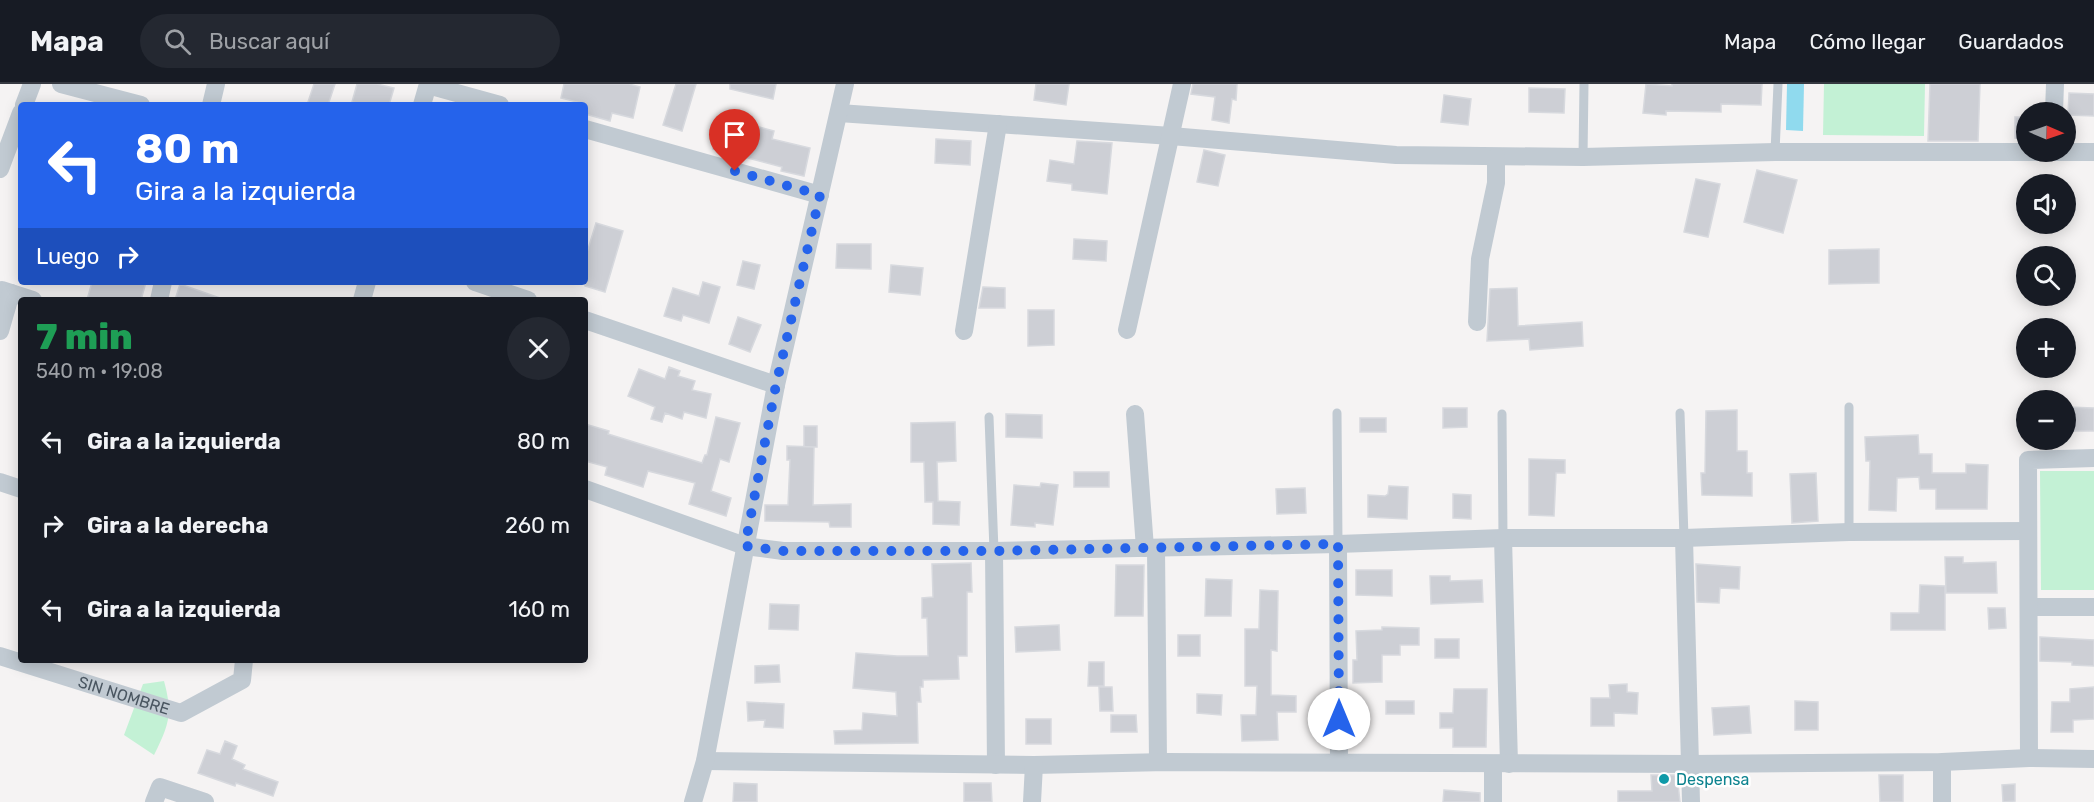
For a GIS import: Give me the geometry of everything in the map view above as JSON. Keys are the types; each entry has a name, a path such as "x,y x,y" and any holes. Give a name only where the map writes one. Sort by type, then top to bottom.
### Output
{"street":[{"path":"25,102 32,84"},
{"path":"62,84 130,102"},
{"path":"212,102 216,84"},
{"path":"423,102 428,84 490,102"},
{"path":"693,802 705,761 776,385 845,84"},
{"path":"1127,330 1182,84"},
{"path":"2054,102 2055,84"},
{"path":"839,113 1396,154 1583,157 1774,152 2016,152"},
{"path":"0,168 18,121"},
{"path":"964,331 998,124"},
{"path":"588,130 820,195"},
{"path":"2076,152 2094,152"},
{"path":"1477,322 1480,259 1496,183 1496,157"},
{"path":"484,285 519,297"},
{"path":"0,331 6,291 24,297"},
{"path":"588,321 776,385"},
{"path":"1136,414 1150,548 1158,762"},
{"path":"2029,758 2028,460 2094,458"},
{"path":"0,482 18,488"},
{"path":"588,490 745,546 783,551 994,551 1503,538 1684,538 1849,532 2028,531"},
{"path":"1493,802 1501,764 1503,538"},
{"path":"1684,538 1691,802"},
{"path":"1338,544 1339,762"},
{"path":"994,551 996,765"},
{"path":"2029,607 2094,607"},
{"name":"SIN NOMBRE","path":"0,656 18,662"},
{"name":"SIN NOMBRE","path":"22,663 181,713 242,680 244,663"},
{"path":"705,761 1034,765 1158,762 1690,764 1942,762 2029,758 2094,759"},
{"path":"1942,762 1942,802"},
{"path":"1032,802 1034,765"},
{"path":"154,802 160,787 205,802"}],"lane":[{"path":"1583,157 1584,84"},
{"path":"1774,152 1778,84"},
{"path":"1848,407 1849,532"},
{"path":"1337,413 1338,544"},
{"path":"1680,413 1684,538"},
{"path":"1503,414 1503,538"},
{"path":"989,417 994,551"}],"green space":[{"path":"1824,84 1925,84 1924,136 1823,135"},
{"path":"2040,471 2094,471 2094,590 2041,590"},
{"path":"164,681 169,711 168,719 154,755 124,735 143,684"}],"water":[{"path":"1787,84 1804,84 1803,131 1786,130"}],"building":[{"path":"314,84 335,84 329,102 308,102"},
{"path":"357,84 377,84 394,88 390,102 352,102"},
{"path":"564,84 629,84 640,87 633,118 612,113 610,121 588,115 588,102 561,98"},
{"path":"676,84 696,84 682,131 663,125"},
{"path":"730,84 776,84 773,99 730,89"},
{"path":"1036,84 1069,84 1066,105 1034,100"},
{"path":"1193,84 1237,84 1236,100 1232,99 1229,123 1212,120 1215,97 1191,94"},
{"path":"1646,84 1672,86 1672,84 1762,84 1761,105 1721,104 1721,112 1666,111 1666,115 1643,113"},
{"path":"1930,84 1980,84 1978,141 1928,141"},
{"path":"1529,88 1565,89 1564,113 1529,112"},
{"path":"2069,93 2094,94 2094,116 2076,115 2076,102 2069,102"},
{"path":"1444,95 1471,99 1468,125 1441,122"},
{"path":"721,115 744,120 744,123 774,131 772,139 810,148 804,176 781,171 782,167 713,149"},
{"path":"936,139 971,141 970,165 935,163"},
{"path":"1077,141 1112,143 1107,194 1072,190 1072,184 1047,181 1050,160 1074,164"},
{"path":"1204,150 1225,155 1218,186 1197,182"},
{"path":"1757,170 1797,180 1783,233 1744,222"},
{"path":"1696,179 1720,184 1708,237 1684,232"},
{"path":"596,223 623,231 605,292 585,286 588,285 588,249"},
{"path":"1074,239 1107,241 1106,261 1073,259"},
{"path":"837,244 871,244 871,269 836,268"},
{"path":"1879,249 1879,283 1829,284 1829,250"},
{"path":"743,261 760,265 754,289 737,285"},
{"path":"891,265 923,268 920,295 889,292"},
{"path":"703,282 720,287 709,323 683,315 681,321 664,316 673,288 699,296"},
{"path":"91,285 145,285 142,297 88,297"},
{"path":"180,285 183,285 217,297 176,297"},
{"path":"983,287 1005,288 1005,308 979,308"},
{"path":"1517,288 1518,326 1582,322 1583,346 1530,350 1529,339 1487,341 1490,289"},
{"path":"1028,310 1054,310 1054,345 1028,346"},
{"path":"738,317 761,325 750,352 729,344"},
{"path":"669,367 680,371 678,376 695,381 692,390 711,394 706,418 684,412 682,419 665,413 662,422 651,419 655,407 628,396 639,369 665,379"},
{"path":"2076,407 2094,408 2094,431 2076,431"},
{"path":"1443,408 1467,408 1467,427 1443,428"},
{"path":"1737,410 1737,451 1747,451 1747,473 1752,473 1752,496 1702,495 1701,473 1705,473 1706,411"},
{"path":"1006,414 1042,415 1042,438 1006,437"},
{"path":"716,417 740,423 729,462 720,459 711,491 731,498 726,516 689,504 695,483 648,471 643,487 605,475 607,467 588,462 588,425 609,431 608,434 702,463 707,455"},
{"path":"1360,418 1386,418 1386,432 1360,432"},
{"path":"955,422 956,461 937,462 938,501 960,502 959,525 933,524 933,502 925,502 924,462 911,462 911,423"},
{"path":"804,426 817,426 817,447 804,447"},
{"path":"1918,435 1919,454 1932,454 1932,473 1966,473 1966,464 1988,465 1987,509 1936,509 1936,489 1920,489 1919,477 1897,478 1896,511 1869,510 1870,461 1866,461 1865,437"},
{"path":"787,446 814,447 813,505 851,504 851,527 830,527 829,522 765,521 765,505 788,505 790,460 787,460"},
{"path":"1529,459 1565,460 1565,473 1556,473 1554,516 1529,515"},
{"path":"1074,472 1109,472 1109,487 1074,487"},
{"path":"1816,473 1818,521 1792,523 1790,474"},
{"path":"1041,483 1058,485 1053,525 1035,523 1035,527 1011,525 1014,485 1040,487"},
{"path":"1389,486 1408,487 1407,519 1368,517 1368,495 1385,496 1388,494"},
{"path":"1305,488 1306,513 1277,514 1276,489"},
{"path":"1453,494 1471,495 1471,519 1453,518"},
{"path":"1945,557 1963,557 1963,563 1996,562 1997,593 1946,593"},
{"path":"971,563 972,592 967,592 967,656 958,656 959,679 923,680 923,687 920,687 921,702 917,702 918,743 835,744 834,731 862,730 863,713 897,716 896,692 853,688 856,653 928,656 927,618 922,618 922,598 933,597 932,564"},
{"path":"1696,564 1740,567 1739,589 1720,588 1719,603 1697,602"},
{"path":"1116,565 1144,565 1143,616 1115,616"},
{"path":"1356,570 1392,570 1392,596 1356,595"},
{"path":"1430,576 1450,576 1450,581 1482,580 1483,602 1431,604"},
{"path":"1206,579 1232,580 1231,616 1205,616"},
{"path":"1920,585 1945,586 1945,630 1891,630 1891,613 1919,613"},
{"path":"1260,590 1278,591 1277,651 1271,650 1271,695 1296,696 1296,712 1277,712 1278,740 1242,741 1241,715 1256,715 1257,686 1245,686 1245,629 1259,629"},
{"path":"770,604 799,605 798,630 769,629"},
{"path":"1988,608 2005,608 2006,628 1989,629"},
{"path":"1059,625 1060,650 1016,652 1015,627"},
{"path":"1382,627 1419,628 1419,645 1400,645 1400,655 1382,655 1382,682 1353,683 1353,660 1357,660 1356,631 1382,630"},
{"path":"1178,635 1200,635 1200,656 1178,656"},
{"path":"2040,637 2094,640 2094,666 2072,665 2072,662 2040,661"},
{"path":"1435,639 1459,639 1459,658 1435,658"},
{"path":"1089,662 1104,662 1104,686 1088,686"},
{"path":"779,665 780,682 755,683 755,666"},
{"path":"1627,684 1627,692 1638,693 1637,714 1614,713 1614,726 1591,726 1591,698 1610,698 1609,685"},
{"path":"1099,687 1112,687 1113,711 1100,711"},
{"path":"2094,687 2094,719 2073,720 2073,732 2051,732 2052,702 2070,702 2070,689"},
{"path":"1454,689 1487,689 1486,747 1453,747 1453,728 1440,728 1440,713 1453,713"},
{"path":"1197,694 1222,695 1221,715 1197,713"},
{"path":"1386,701 1414,701 1414,714 1386,714"},
{"path":"1795,701 1818,702 1818,730 1795,730"},
{"path":"747,702 784,704 783,728 764,727 765,720 748,721"},
{"path":"1749,706 1751,733 1714,735 1712,708"},
{"path":"1111,715 1136,715 1137,732 1111,732"},
{"path":"1026,719 1051,719 1051,744 1026,744"},
{"path":"225,741 237,746 232,759 245,765 243,769 278,782 273,796 198,773 207,750 220,754"},
{"path":"1651,775 1677,775 1680,802 1618,802 1618,791 1652,791"},
{"path":"1879,775 1903,775 1903,802 1880,802"},
{"path":"734,783 757,784 757,802 733,802"},
{"path":"964,783 991,783 992,802 964,802"},
{"path":"2015,784 2015,801 2003,802 2002,785"},
{"path":"1444,790 1480,793 1480,802 1443,802"}],"place":[{"name":"Despensa","path":"1664,779"}],"route":[{"path":"735,171 820,195 776,385 745,546 783,551 994,551 1338,544 1339,719"}]}
